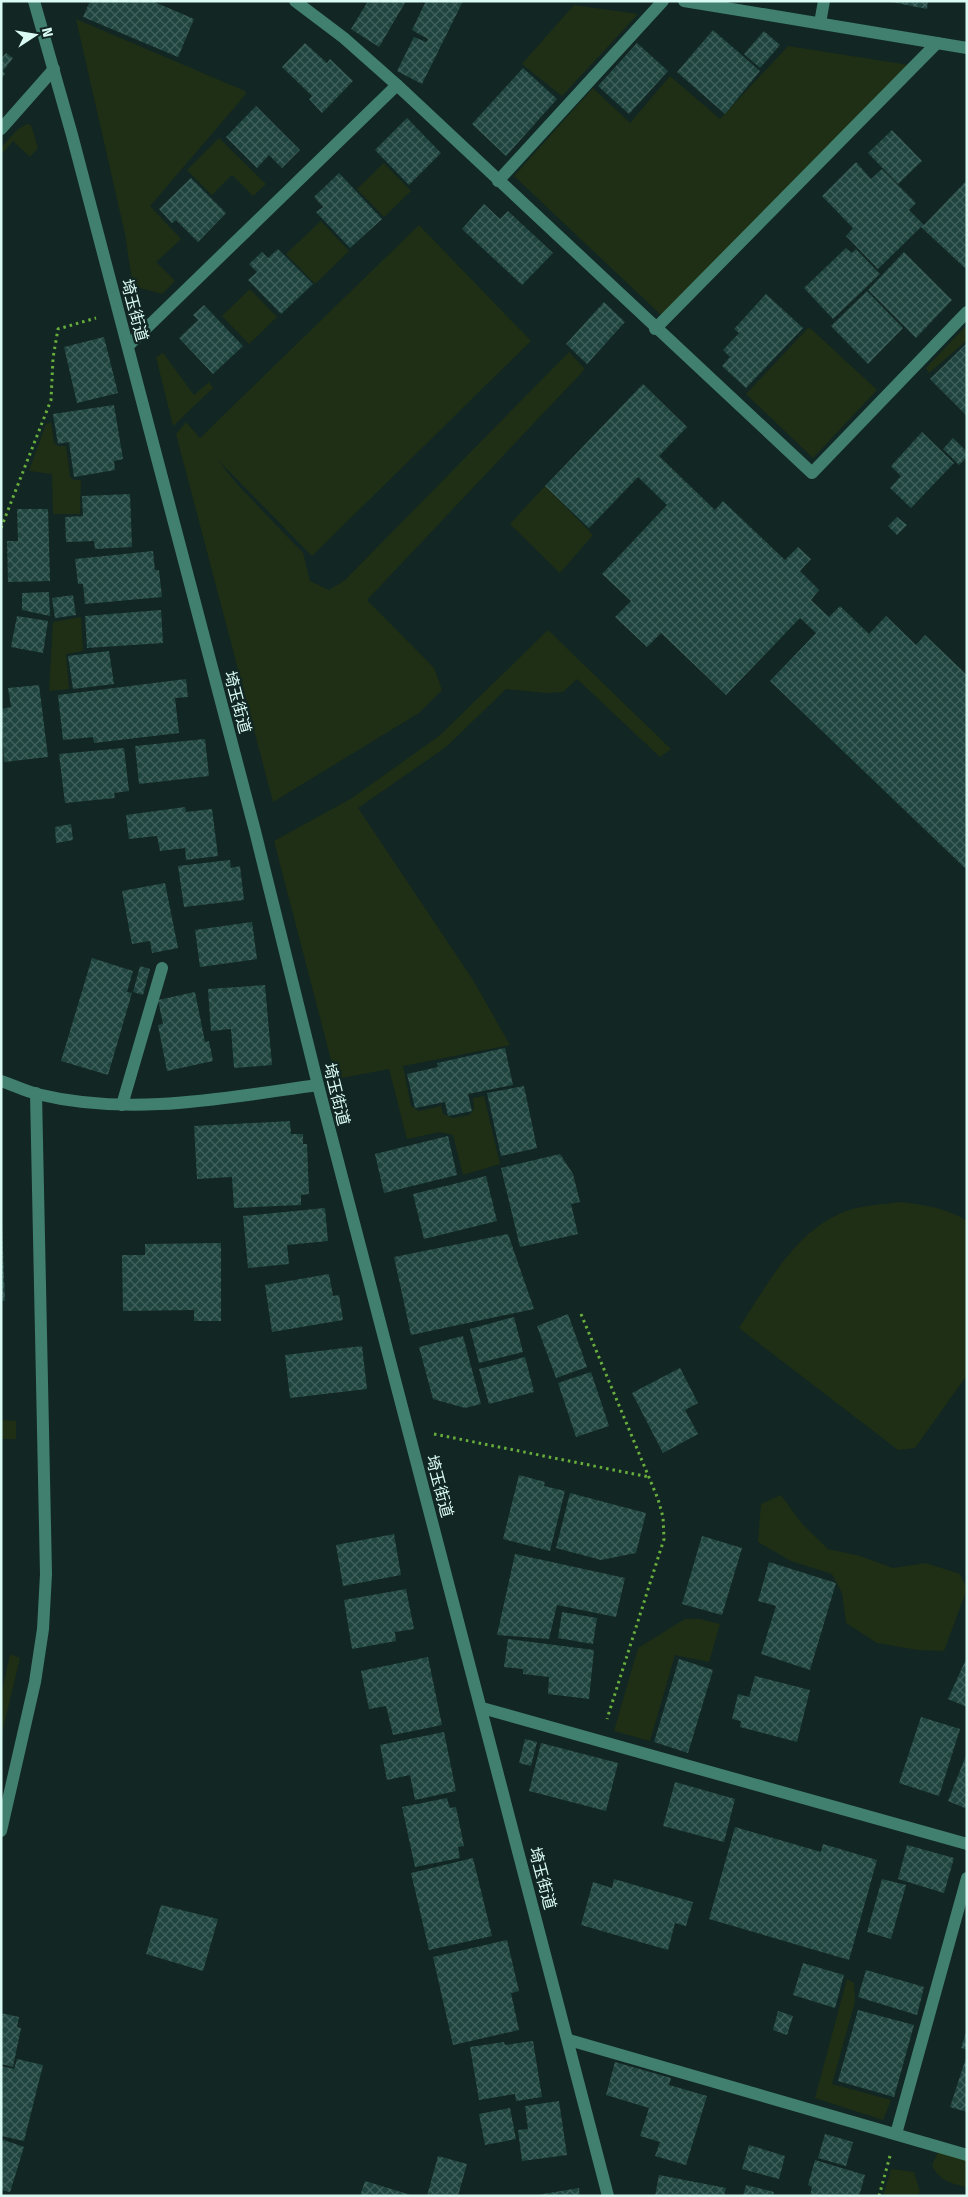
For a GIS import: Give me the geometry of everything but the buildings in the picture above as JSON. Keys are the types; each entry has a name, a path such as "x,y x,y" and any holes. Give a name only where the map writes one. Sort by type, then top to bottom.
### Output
{"street":[{"name":"埼玉街道","path":"34,1 119,312 255,831 318,1085 569,2040 608,2196"},
{"path":"295,1 344,38 397,85 812,473 964,315"},
{"path":"498,181 663,1"},
{"path":"684,1 967,48"},
{"path":"820,23 824,1"},
{"path":"655,328 937,43"},
{"path":"1,129 54,69"},
{"path":"128,346 397,85"},
{"path":"122,1105 162,968"},
{"path":"1,1081 36,1093 97,1104 122,1105 175,1104 318,1085"},
{"path":"1,1830 35,1682 43,1628 46,1565 36,1093"},
{"path":"482,1708 967,1844"},
{"path":"896,2134 967,1878"},
{"path":"569,2040 967,2155"}],"path":[{"path":"1,528 51,400 52,358 58,329 119,312"},
{"path":"581,1314 664,1517 664,1538 600,1741"},
{"path":"408,1429 649,1477"},
{"path":"879,2196 896,2134"}],"green space":[{"path":"574,5 638,14 562,96 522,64"},
{"path":"76,19 245,91 246,94 150,206 181,239 156,262 175,281 162,294 133,286 125,234"},
{"path":"788,46 909,65 661,315 514,176 593,88 630,123 670,76 720,119"},
{"path":"27,124 31,125 38,148 30,157 13,141 1,155 1,148 18,129"},
{"path":"219,138 266,184 253,196 232,175 212,195 187,170"},
{"path":"384,163 411,191 384,217 357,189"},
{"path":"321,221 349,251 315,284 286,254"},
{"path":"419,225 531,341 312,556 216,458 237,484 303,553 310,581 329,590 345,580 569,352 585,369 367,600 434,668 442,690 419,713 273,802 176,434 186,422 200,438"},
{"path":"250,289 277,317 249,344 222,316"},
{"path":"967,325 967,340 929,373 926,368"},
{"path":"809,327 877,390 813,458 746,394"},
{"path":"163,353 194,395 209,382 213,388 173,426 156,357"},
{"path":"51,422 54,443 58,446 66,446 70,477 74,480 81,480 80,514 53,514 52,474 29,471 46,424"},
{"path":"545,486 593,535 560,573 510,524"},
{"path":"81,617 83,651 66,654 69,689 49,691 53,622"},
{"path":"548,630 671,749 660,757 577,679 563,692 546,693 506,689 446,747 358,808 473,980 510,1045 403,1066 411,1106 419,1111 441,1106 443,1114 453,1118 470,1115 474,1108 473,1098 484,1096 500,1164 463,1175 453,1135 440,1132 407,1139 389,1069 336,1079 274,841 352,798 439,736"},
{"path":"902,1202 944,1210 967,1221 967,1375 915,1448 898,1450 739,1328 785,1259 814,1230 830,1218 849,1210"},
{"path":"1,1420 16,1421 16,1439 1,1439"},
{"path":"781,1495 802,1524 828,1549 860,1556 893,1568 926,1563 960,1574 967,1589 944,1651 918,1650 877,1643 846,1623 842,1593 832,1574 791,1561 758,1542 761,1504"},
{"path":"685,1619 700,1619 720,1624 709,1662 675,1655 650,1741 614,1731 638,1648"},
{"path":"10,1654 20,1658 1,1737 1,1696"},
{"path":"847,1979 854,1983 855,2002 832,2084 891,2100 883,2120 815,2098"},
{"path":"938,2152 967,2160 967,2196 965,2187 946,2180 935,2170 932,2165"},
{"path":"891,2169 914,2172 920,2192 917,2196 883,2196"}]}
